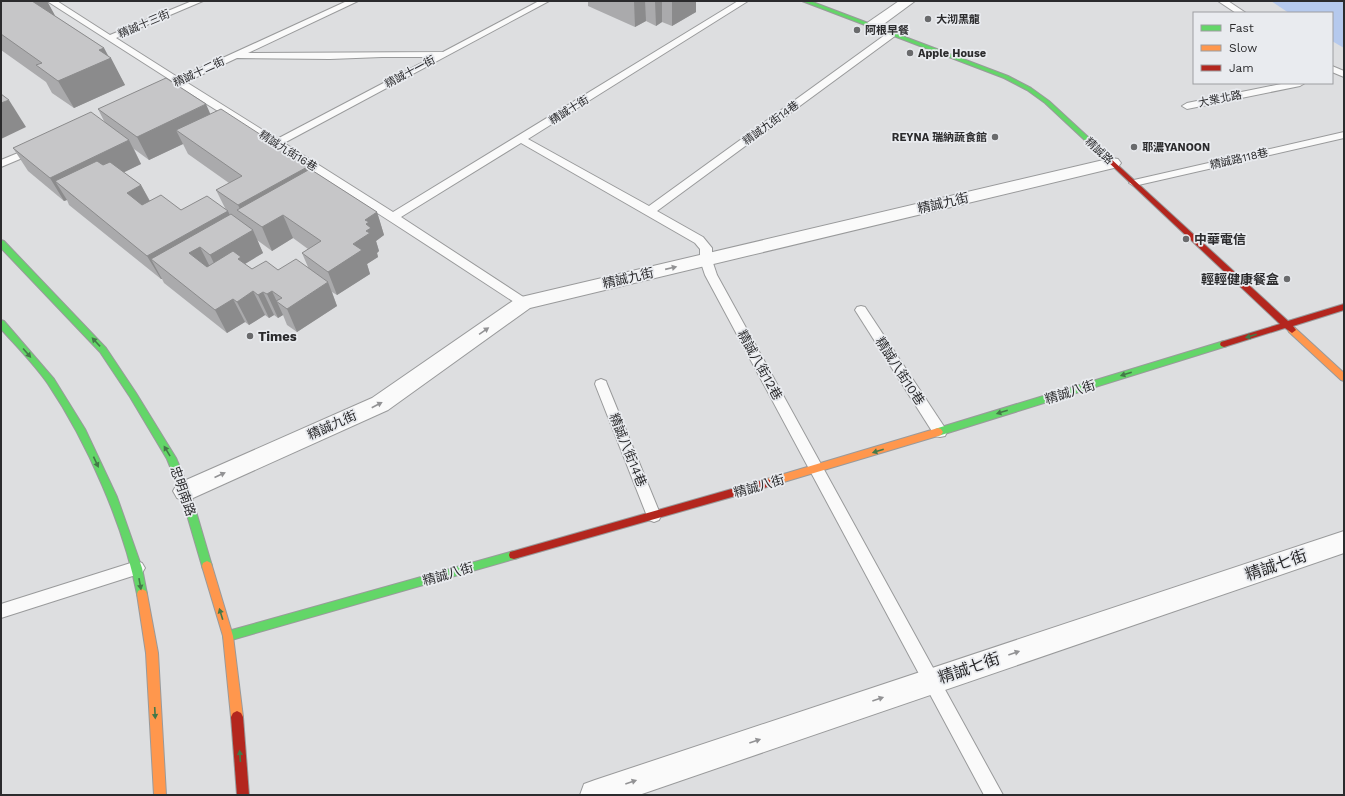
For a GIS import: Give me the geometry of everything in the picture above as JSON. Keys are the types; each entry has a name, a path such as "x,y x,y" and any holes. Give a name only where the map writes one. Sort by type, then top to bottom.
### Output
{"street":[{"name":"精誠路","path":"805,1 1006,77 1029,89 1047,102 1344,378"},
{"path":"872,26 908,1"},
{"name":"精誠九街","path":"185,491 380,404 524,303 1112,163"},
{"name":"忠明南路","path":"1,243 103,350 133,395 171,458 185,491 228,636 234,684 242,795"},
{"name":"精誠八街","path":"228,636 817,469 1344,307"},
{"path":"1,323 51,381 80,429 112,497 137,568 152,653 160,795"},
{"name":"精誠七街","path":"594,795 1344,542"}],"lane":[{"name":"精誠九街16巷","path":"51,1 392,217 524,303"},
{"name":"精誠十三街","path":"110,38 199,1"},
{"name":"精誠十二街","path":"165,88 354,1"},
{"name":"精誠十一街","path":"275,144 545,1"},
{"name":"精誠十街","path":"392,217 744,1"},
{"path":"1222,1 1240,12"},
{"name":"精誠九街14巷","path":"650,211 892,34"},
{"path":"234,56 443,54"},
{"path":"1333,70 1344,74 1333,77"},
{"name":"大業北路","path":"1187,106 1295,84"},
{"name":"精誠路118巷","path":"1134,183 1344,135"},
{"path":"521,139 650,211 698,240 706,248 706,260"},
{"path":"1,164 44,144"},
{"name":"精誠八街12巷","path":"706,260 711,275 994,795"},
{"name":"精誠八街10巷","path":"861,310 940,432"},
{"name":"精誠八街14巷","path":"601,384 654,516"},
{"path":"1,612 137,568"}],"shaded area":[{"path":"1271,1 1344,1 1344,48 1333,42 1333,12 1288,12"}],"building":[{"path":"1,1 32,1 104,48 99,50 111,58 58,81 36,65 42,63 1,34"},
{"path":"166,78 206,104 137,137 98,109"},
{"path":"1,94 9,100 1,103"},
{"path":"221,109 309,166 238,205 216,190 242,176 176,130"},
{"path":"91,112 129,140 50,178 13,148"},
{"path":"97,161 103,165 110,162 141,185 127,193 142,205 161,195 181,210 207,196 228,211 147,256 55,181"},
{"path":"310,169 377,212 365,220 369,222 366,224 371,228 366,231 370,233 353,244 362,250 328,272 302,253 321,241 283,215 262,227 237,210"},
{"path":"231,214 253,230 210,255 200,247 189,253 207,267 233,251 241,257 238,259 252,269 266,261 278,270 296,259 328,282 287,309 276,301 282,298 272,291 267,294 263,292 258,295 253,291 237,302 233,299 215,310 151,259"}],"traffic: fast":[{"path":"805,1 1006,77 1029,89 1047,102 1108,159"},
{"path":"1,243 103,350 133,395 171,458 185,491 207,566"},
{"path":"1,323 51,381 80,429 112,497 137,568 142,594"},
{"path":"938,432 1224,344"},
{"path":"228,636 514,555"}],"traffic: slow":[{"path":"1292,330 1344,378"},
{"path":"767,483 938,432"},
{"path":"207,566 228,636 237,717"},
{"path":"142,594 152,653 160,795"}],"traffic: jam":[{"path":"1108,159 1292,330"},
{"path":"1224,344 1344,307"},
{"path":"514,555 767,483"},
{"path":"237,717 243,795"}],"place":[{"name":"大沏黑龍","path":"928,19"},
{"name":"阿根早餐","path":"857,30"},
{"name":"Apple House","path":"910,53"},
{"name":"REYNA 瑞納蔬食館","path":"995,137"},
{"name":"耶濃YANOON","path":"1134,147"},
{"name":"中華電信","path":"1186,239"},
{"name":"輕輕健康餐盒","path":"1287,279"},
{"name":"Times","path":"250,336"}]}
